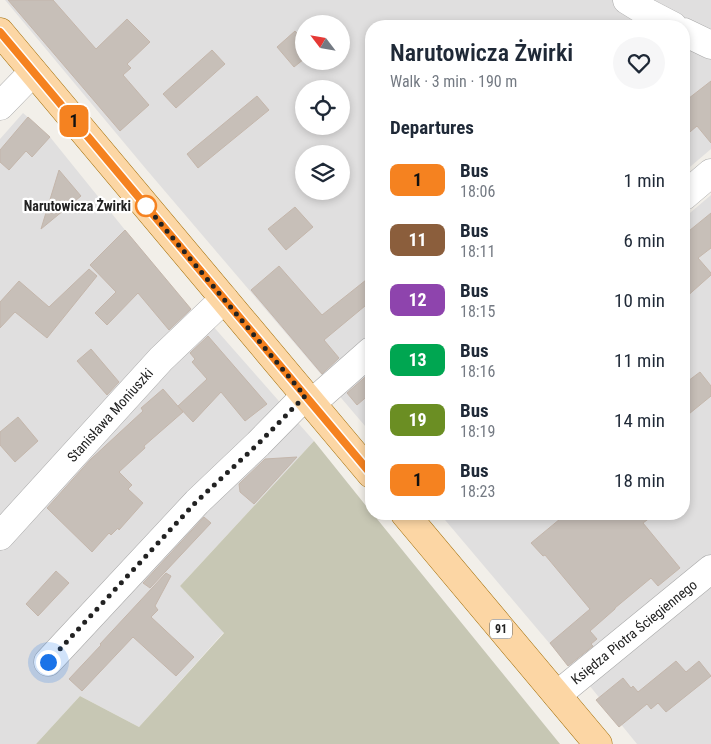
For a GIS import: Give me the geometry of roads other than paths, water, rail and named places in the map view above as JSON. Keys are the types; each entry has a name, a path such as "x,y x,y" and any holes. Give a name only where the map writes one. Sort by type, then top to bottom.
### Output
{"main road":[{"path":"0,32 309,399 365,461"},
{"name":"91","path":"410,520 598,744"}],"street":[{"path":"627,0 661,20"},
{"path":"690,35 711,45"},
{"path":"0,106 33,72"},
{"path":"690,191 711,173"},
{"name":"Stanisława Moniuszki","path":"0,536 161,359 224,299"},
{"path":"48,662 196,502 309,399 365,356"},
{"name":"Księdza Piotra Ściegiennego","path":"557,695 711,569"}],"place":[{"name":"Narutowicza Żwirki","path":"146,206"}]}
